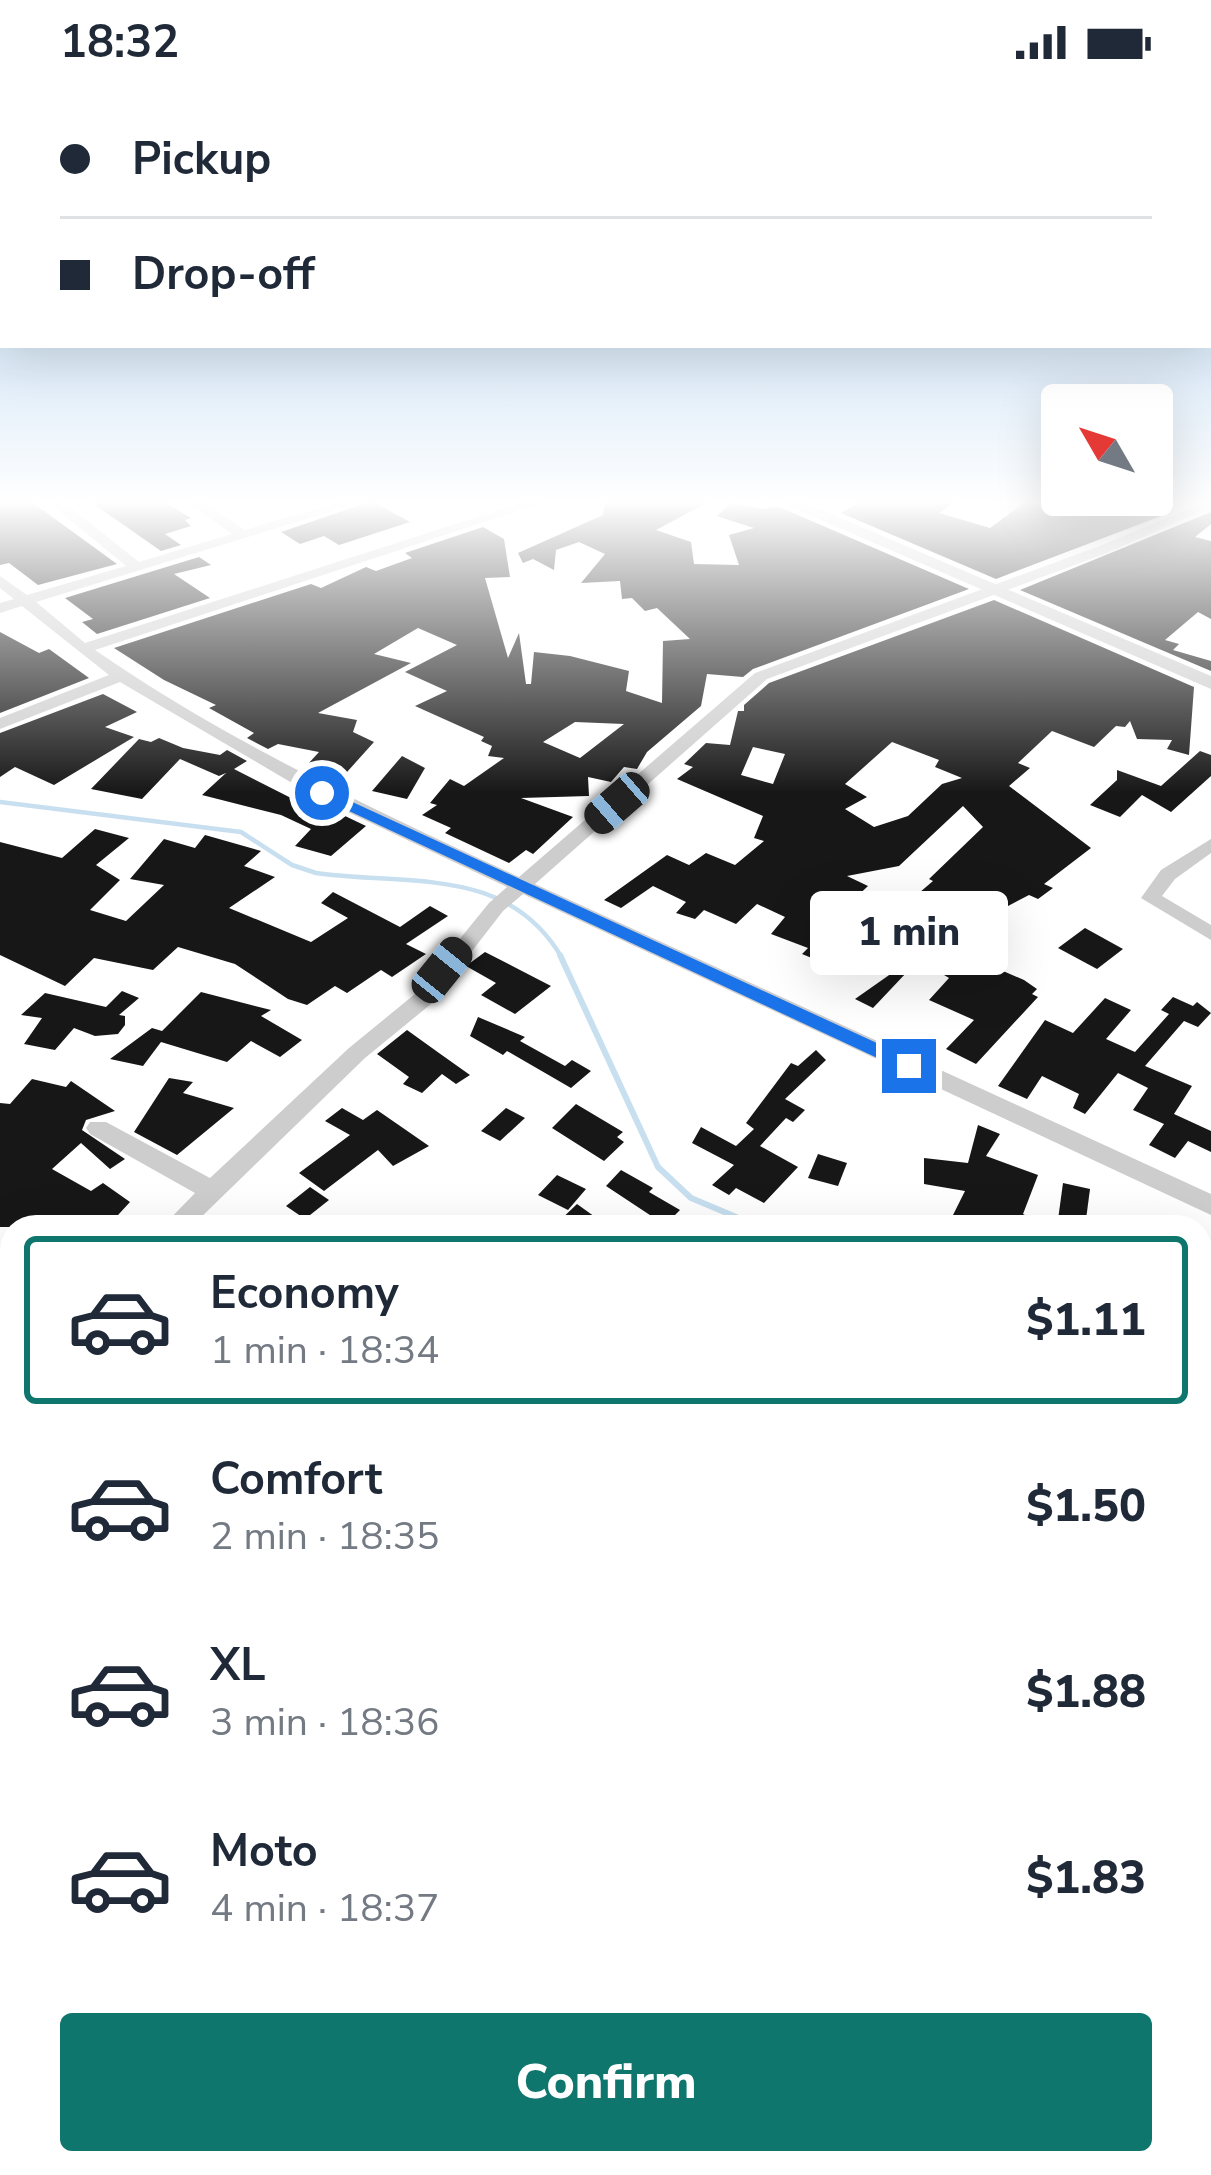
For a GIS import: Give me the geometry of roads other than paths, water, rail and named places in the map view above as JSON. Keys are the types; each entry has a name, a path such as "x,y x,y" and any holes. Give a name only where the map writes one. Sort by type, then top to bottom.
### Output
{"street":[{"path":"22,598 82,649 224,742 510,895 1211,1205"},
{"path":"0,608 33,598"},
{"path":"82,649 241,598"},
{"path":"187,1215 423,999 510,895 769,671 973,598"},
{"path":"1012,598 1211,683"},
{"path":"0,724 121,676"},
{"path":"1211,845 1178,866 1151,898 1160,908 1211,934"},
{"path":"98,1128 211,1190"}],"waterway":[{"path":"0,802 241,832 292,865 316,873 420,881 485,894 514,907 540,928 560,956"},
{"path":"560,956 658,1167 691,1198 731,1215"}]}
